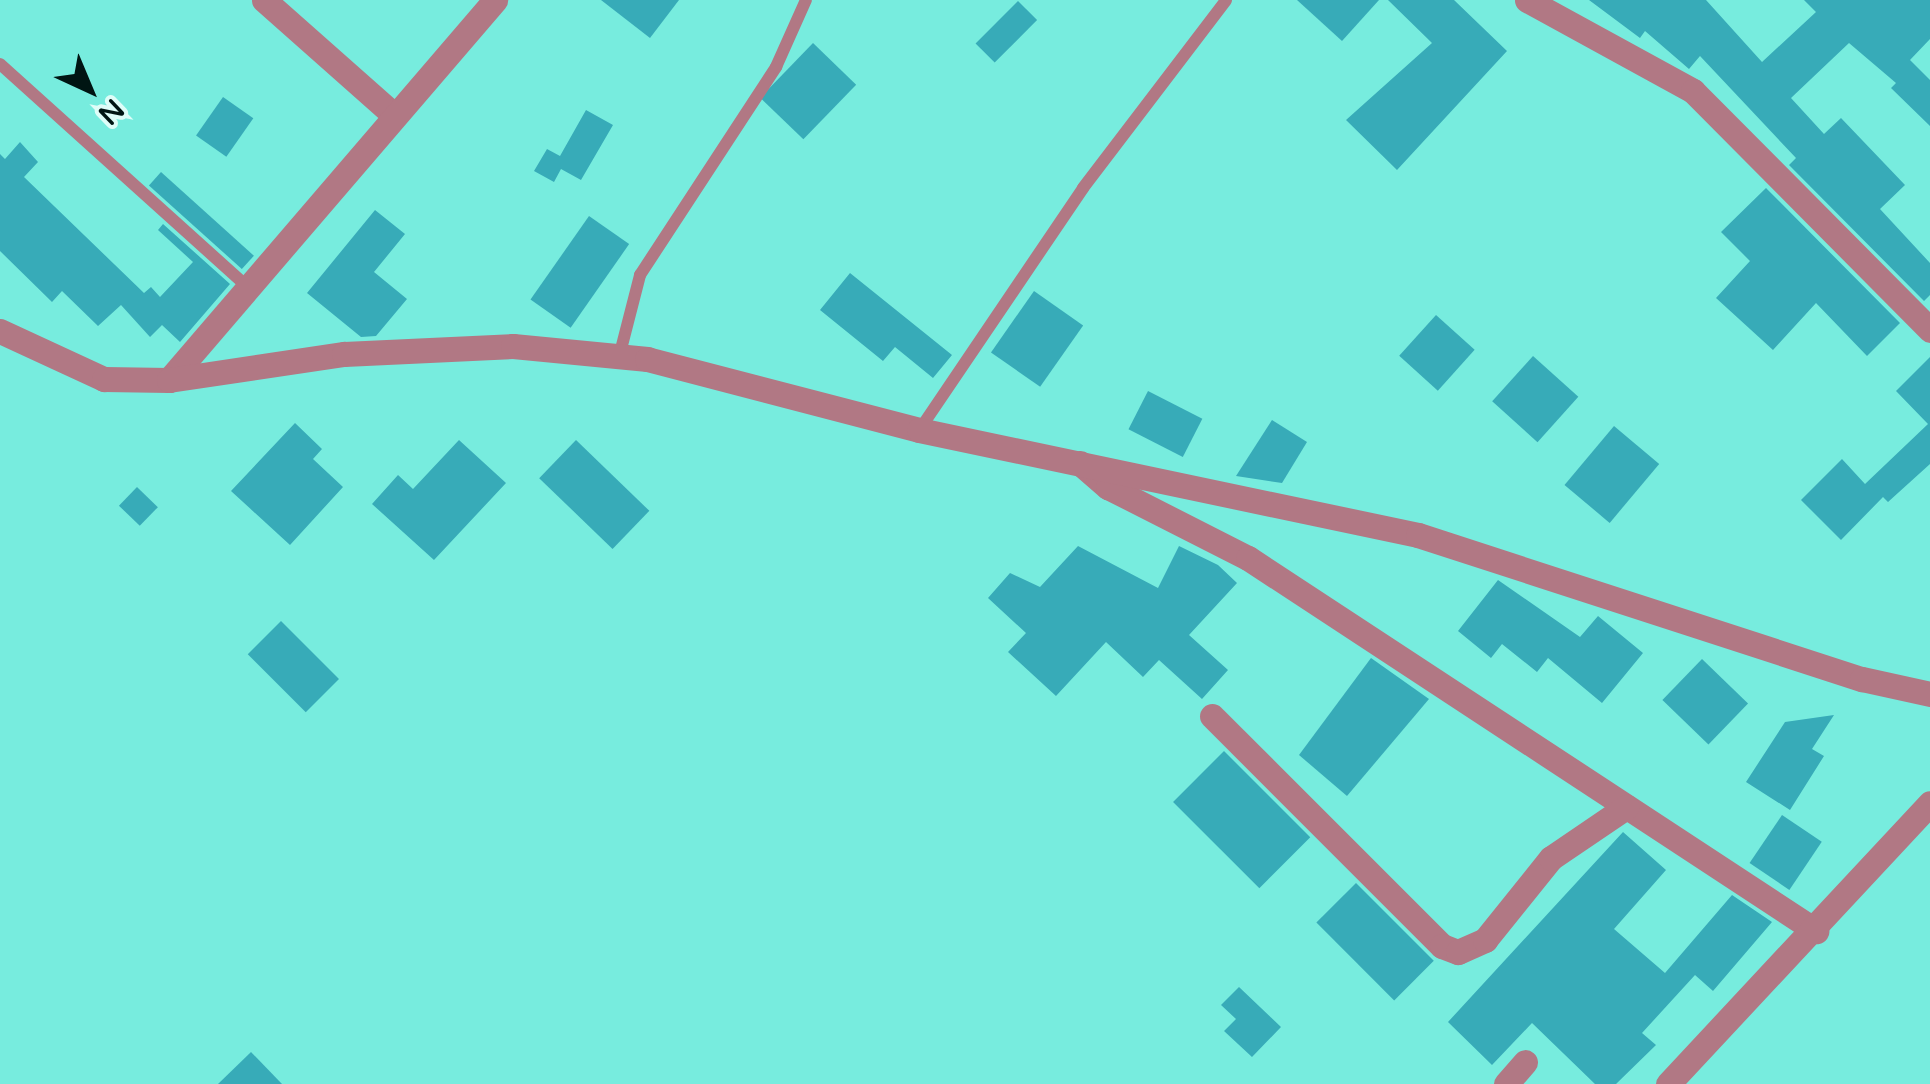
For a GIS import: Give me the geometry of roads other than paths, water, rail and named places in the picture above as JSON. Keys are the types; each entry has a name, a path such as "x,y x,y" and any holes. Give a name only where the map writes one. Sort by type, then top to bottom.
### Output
{"street":[{"path":"264,0 394,115"},
{"path":"168,380 495,0"},
{"path":"1527,0 1693,91 1929,327"},
{"path":"0,331 104,379 168,380 344,354 513,346 619,356 919,430 1418,535 1862,680 1930,694"},
{"path":"1080,463 1108,487 1248,558 1816,931"},
{"path":"1212,716 1442,946 1458,952 1485,940 1551,858 1626,807"},
{"path":"1668,1084 1816,931 1930,803"},
{"path":"1506,1084 1524,1062"}],"lane":[{"path":"919,430 1083,188 1226,0"},
{"path":"619,356 640,275 776,66 808,2"},
{"path":"0,64 248,287"}]}
